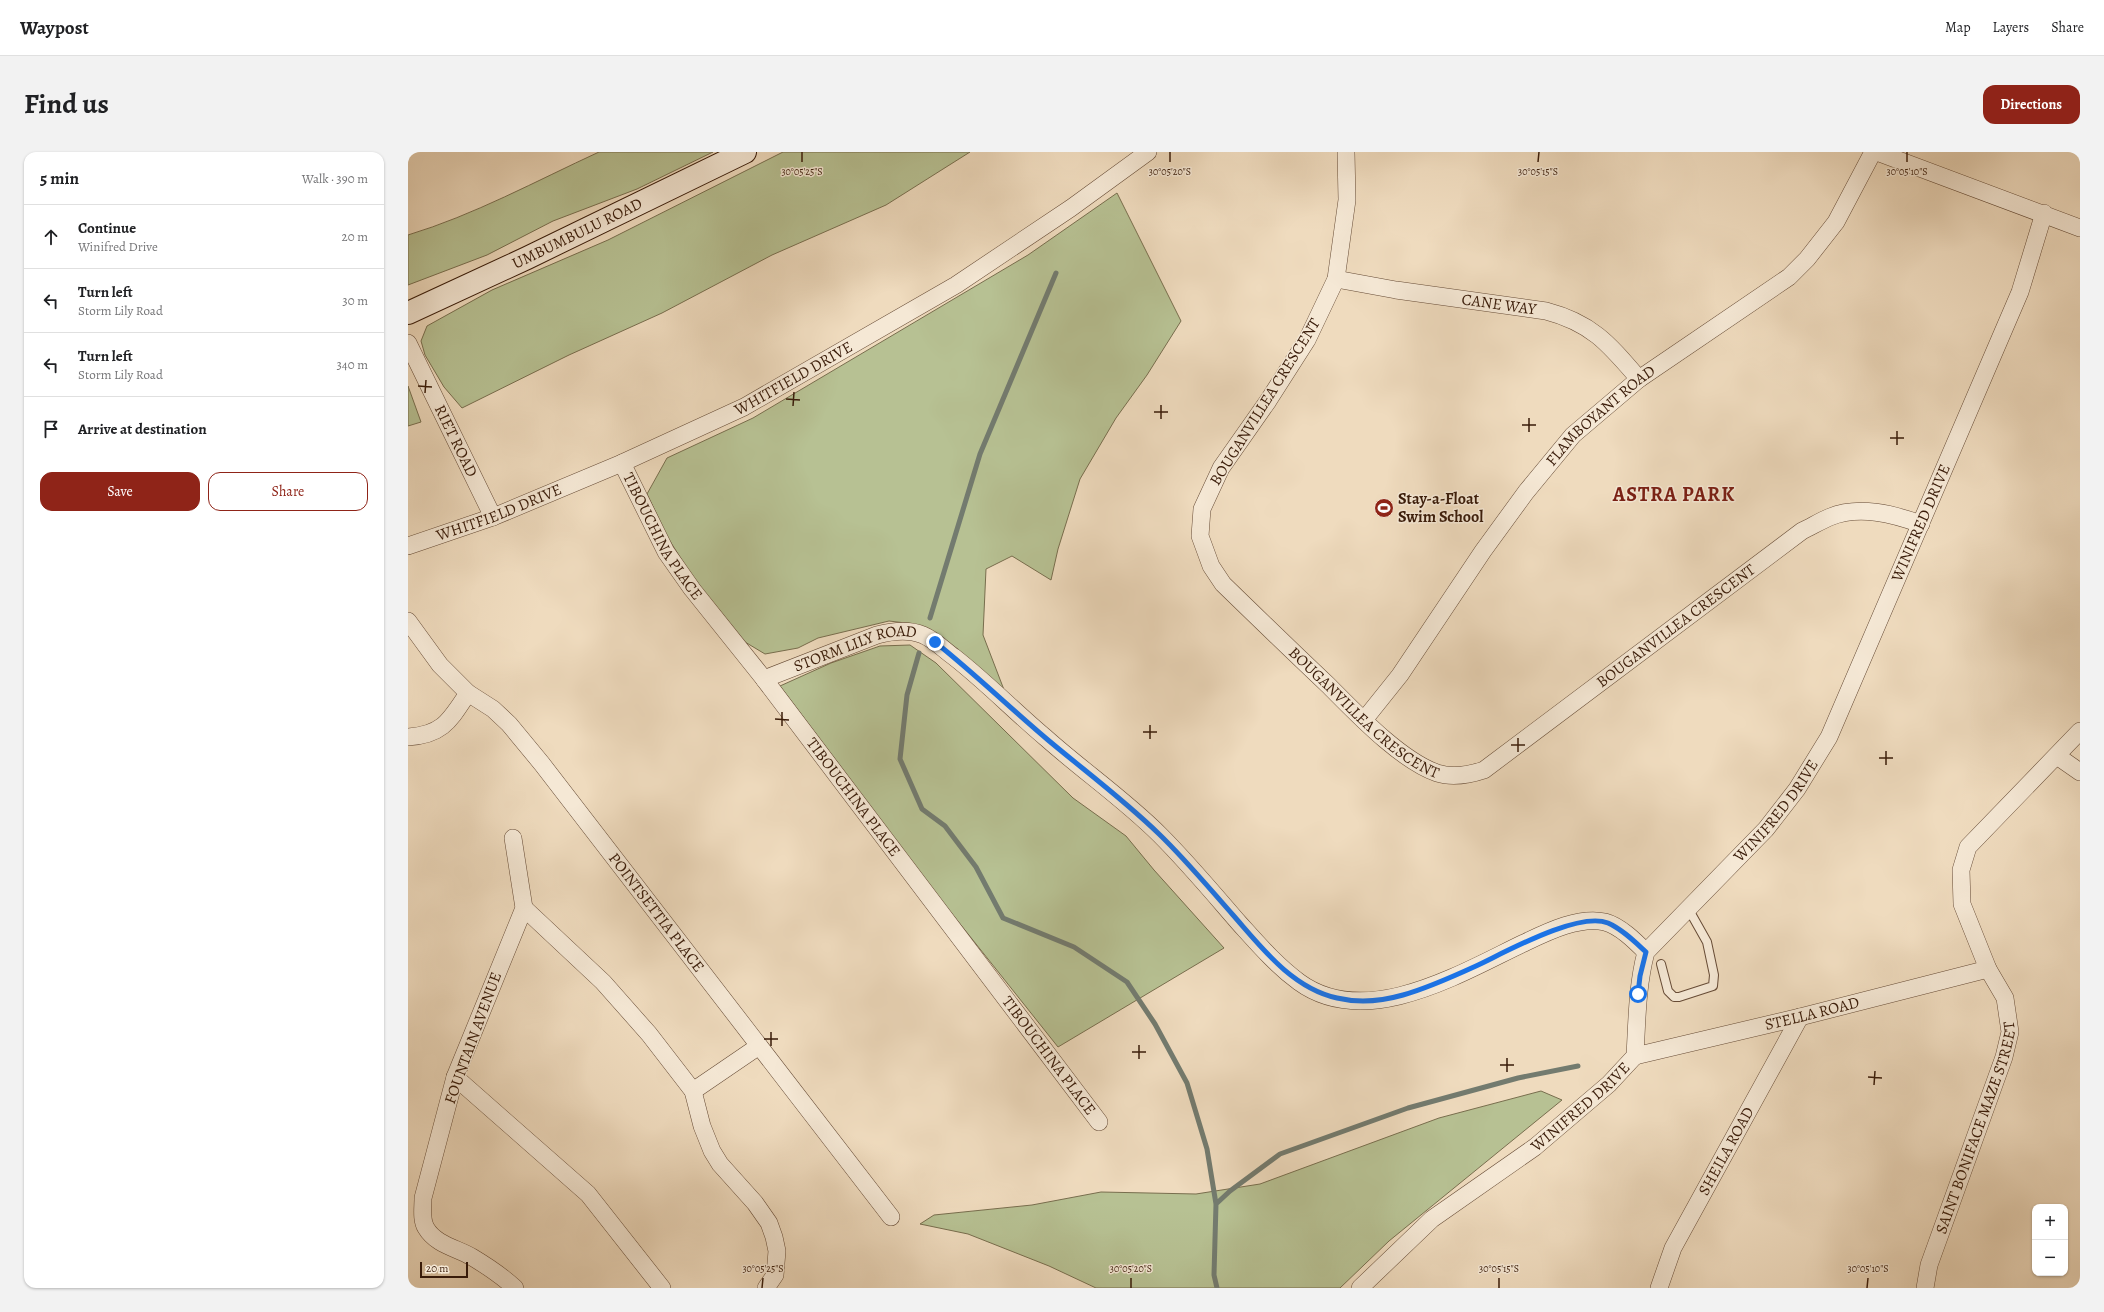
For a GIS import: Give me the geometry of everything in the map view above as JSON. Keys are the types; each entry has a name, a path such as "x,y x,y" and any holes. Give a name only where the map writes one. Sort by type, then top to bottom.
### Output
{"main road":[{"name":"UMBUMBULU ROAD","path":"408,313 527,258 745,152"}],"street":[{"name":"WHITFIELD DRIVE","path":"408,546 493,517 622,463 744,406 956,285 1071,208 1148,152"},
{"name":"BOUGANVILLEA CRESCENT","path":"1346,152 1346,200 1336,279 1307,340 1268,401 1221,468 1202,509 1200,536 1211,566 1223,584 1391,745 1426,768 1438,774 1462,776 1484,770 1802,531 1831,517 1852,512 1897,516 1921,524"},
{"name":"FLAMBOYANT ROAD","path":"1364,720 1400,675 1483,551 1526,492 1572,434 1639,379 1789,277 1807,259 1836,222 1873,152"},
{"path":"1877,152 2044,213 2080,228"},
{"name":"WINIFRED DRIVE","path":"1360,1288 1432,1219 1536,1146 1609,1084 1635,1056 1638,994 1640,976 1646,952 1689,910 1766,829 1797,789 1829,737 2020,292 2044,213"},
{"name":"CANE WAY","path":"1336,279 1396,290 1546,311 1566,316 1603,339 1639,379"},
{"name":"RIET ROAD","path":"408,343 493,517"},
{"name":"TIBOUCHINA PLACE","path":"622,463 666,552 692,589 764,679 1099,1122"},
{"name":"POINTSETTIA PLACE","path":"408,621 440,665 468,692 493,709 504,719 533,753 891,1217"},
{"name":"STORM LILY ROAD","path":"764,679 877,635 889,632 912,632 924,636 964,665 1045,738 1135,812 1187,863 1267,954 1299,982 1316,992 1339,998 1363,1000 1401,996 1440,982 1539,936 1571,925 1590,921 1608,923 1635,942 1646,952"},
{"path":"408,737 424,736 436,732 445,724 468,692"},
{"path":"1988,969 1962,904 1961,870 1968,847 2080,731"},
{"path":"2057,756 2080,772"},
{"path":"513,838 524,908 603,982 649,1034 693,1091 702,1126 712,1152 720,1164 755,1203 769,1223 777,1251 775,1275 766,1288"},
{"name":"FOUNTAIN AVENUE","path":"515,1288 471,1256 442,1243 425,1228 422,1216 423,1198 455,1077 524,908"},
{"name":"STELLA ROAD","path":"1635,1056 1800,1017 1988,969"},
{"name":"SAINT BONIFACE MAZE STREET","path":"1924,1288 1929,1265 2004,1057 2010,1032 2005,998 1988,969"},
{"name":"SHEILA ROAD","path":"1660,1288 1673,1248 1800,1017"},
{"path":"693,1091 759,1046"},
{"path":"455,1077 588,1194 662,1288"}],"lane":[{"path":"1661,964 1668,991 1674,997 1679,997 1713,986 1714,975 1707,942 1689,910"}],"green space":[{"path":"599,152 713,152 637,189 553,221 487,255 408,285 408,235 481,208"},
{"path":"783,152 970,152 886,205 772,255 662,313 569,355 462,408 444,387 425,355 421,341 427,326 492,290 608,240"},
{"path":"1117,193 1181,321 1147,375 1116,418 1080,479 1058,549 1051,580 1012,556 986,569 983,635 1006,695 914,624 889,621 818,638 798,648 765,654 740,639 697,584 668,538 647,494 667,458 753,418 1028,255"},
{"path":"408,386 421,422 408,426"},
{"path":"910,645 936,663 1073,798 1126,836 1154,870 1224,948 1058,1047 941,900 780,686 831,663 880,646"},
{"path":"1541,1091 1562,1100 1389,1241 1340,1288 1096,1288 1049,1266 968,1234 920,1224 934,1215 1032,1205 1101,1192 1196,1194 1260,1184 1439,1118"}],"waterway":[{"path":"930,618 980,454 1056,273"},
{"path":"919,653 907,695 900,759 922,809 945,826 976,867 1003,918 1074,947 1127,982 1155,1024 1187,1083 1207,1149 1216,1204 1214,1275 1217,1288"},
{"path":"1216,1204 1230,1191 1280,1154 1408,1108 1518,1078 1578,1066"}],"place":[{"name":"Stay-a-Float Swim School","path":"1384,508"}],"district":[{"name":"ASTRA PARK","path":"1674,494"}],"route":[{"path":"935,642 964,665 1045,738 1160,834 1267,954 1299,982 1316,992 1339,998 1363,1000 1381,1000 1401,996 1440,982 1554,930 1590,921 1601,921 1608,923 1620,931 1646,952 1640,976 1638,994"}]}
